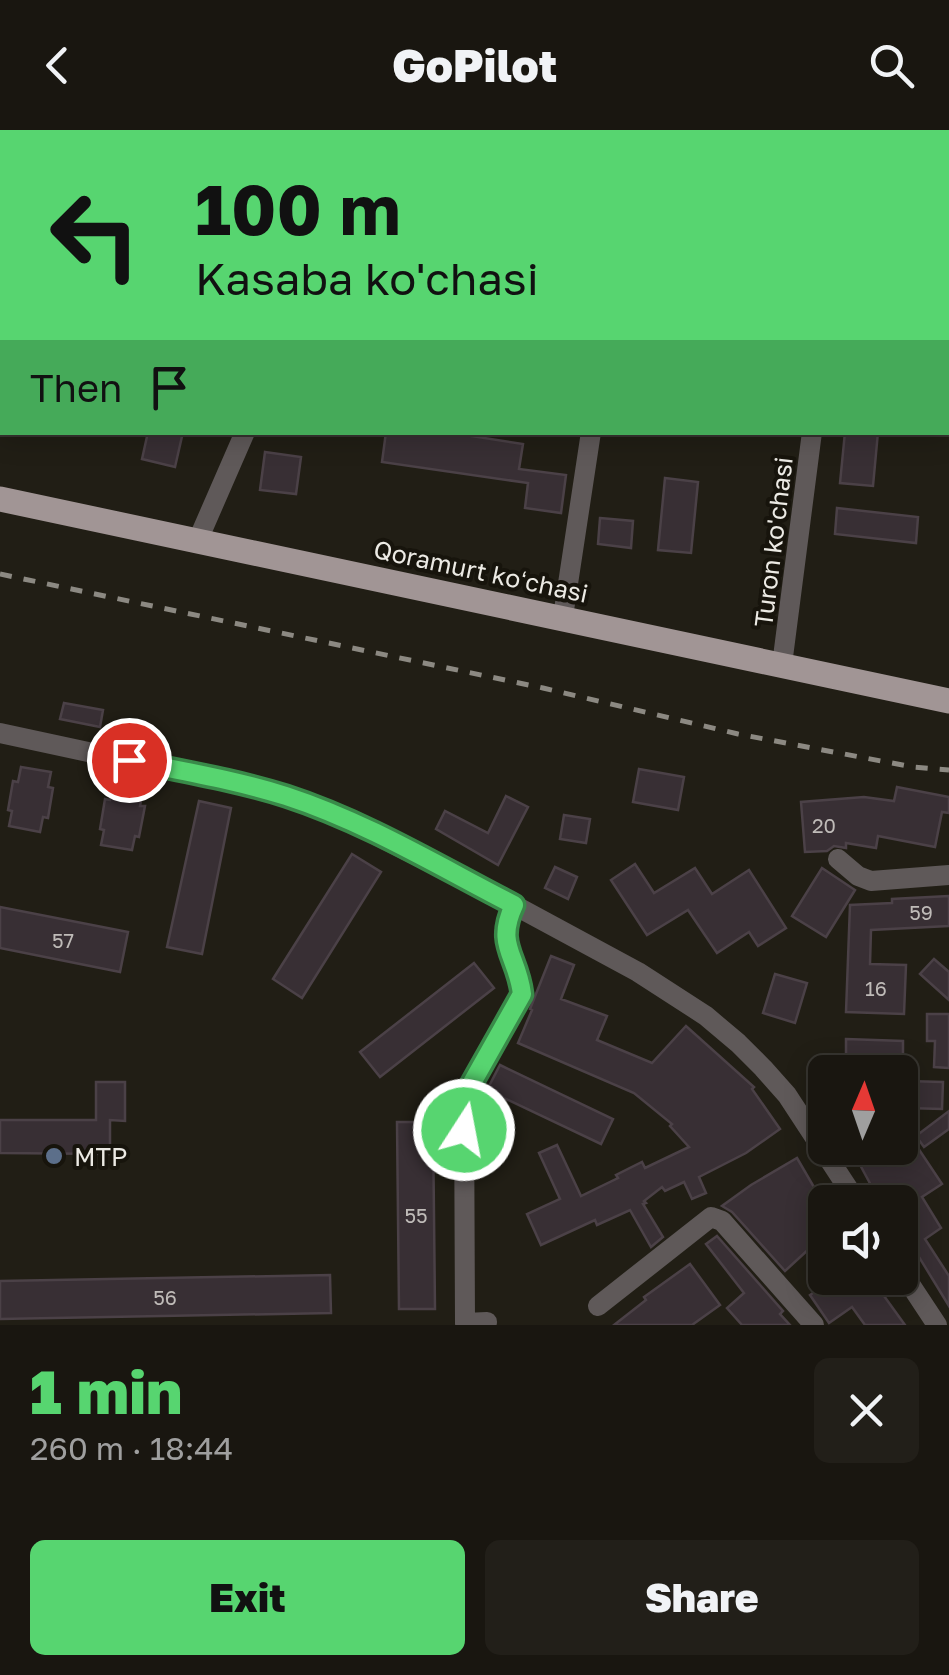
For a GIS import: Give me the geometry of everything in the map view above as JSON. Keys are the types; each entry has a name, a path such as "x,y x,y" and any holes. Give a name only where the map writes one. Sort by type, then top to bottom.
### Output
{"main road":[{"name":"Qoramurt koʻchasi","path":"0,491 949,693"},
{"name":"Qoramurt koʻchasi","path":"0,499 949,701"}],"street":[{"path":"201,533 244,435"},
{"path":"564,610 590,435"},
{"name":"Turon ko'chasi","path":"783,657 812,435"},
{"path":"0,733 283,795 341,818 514,905 674,994 738,1043 787,1095 846,1185"},
{"path":"838,859 858,876 871,881 949,876"},
{"path":"487,1322 465,1323 464,1097 522,994 504,932 514,905"},
{"path":"598,1306 711,1217 722,1221 814,1325"},
{"path":"918,1295 937,1325"}],"building":[{"path":"147,435 182,435 175,467 142,459"},
{"path":"386,435 465,435 523,444 519,469 566,475 561,513 525,508 528,483 382,462"},
{"path":"845,435 878,435 873,486 840,483"},
{"path":"265,452 301,457 296,494 260,490"},
{"path":"665,478 698,482 691,553 658,550"},
{"path":"837,508 918,517 916,543 835,534"},
{"path":"600,518 633,521 631,548 598,544"},
{"path":"64,703 103,710 100,727 60,719"},
{"path":"21,767 51,772 48,787 53,788 48,818 43,817 40,832 9,826 13,781 18,782"},
{"path":"639,769 684,777 678,810 633,802"},
{"path":"112,786 143,791 140,806 145,806 139,837 135,836 132,850 101,845 105,799 110,800"},
{"path":"897,787 949,797 949,813 942,812 935,847 878,836 876,848 846,843 846,848 834,846 827,851 805,852 801,802 864,797 894,801"},
{"path":"506,796 528,807 498,865 436,829 445,811 488,833"},
{"path":"199,801 231,808 202,954 167,947"},
{"path":"564,815 590,819 586,843 560,839"},
{"path":"352,854 381,872 302,998 273,979"},
{"path":"635,864 654,893 695,868 712,894 749,870 786,928 758,946 749,932 717,953 688,910 647,935 611,880"},
{"path":"555,867 577,877 568,899 545,888"},
{"path":"822,868 855,890 826,937 792,916"},
{"path":"949,896 949,926 871,930 870,964 906,965 904,1014 846,1012 850,905"},
{"path":"0,907 128,932 120,972 0,948"},
{"path":"551,956 574,965 561,999 607,1016 597,1040 652,1063 686,1026 754,1087 780,1129 746,1153 699,1177 706,1193 692,1199 684,1182 665,1191 662,1187 644,1201 663,1237 651,1247 630,1210 597,1225 595,1220 541,1245 527,1214 560,1199 539,1153 557,1145 581,1196 642,1162 645,1168 689,1147 672,1124 634,1093 518,1043"},
{"path":"934,959 949,972 949,1000 920,974"},
{"path":"474,963 494,988 380,1077 360,1052"},
{"path":"775,974 807,983 795,1023 763,1013"},
{"path":"927,1014 949,1014 949,1068 934,1067 935,1041 927,1041"},
{"path":"846,1039 903,1041 903,1055 846,1055"},
{"path":"500,1065 613,1119 601,1144 487,1090"},
{"path":"918,1081 943,1082 942,1109 918,1108"},
{"path":"96,1082 125,1082 125,1121 110,1120 110,1154 0,1153 0,1120 96,1120"},
{"path":"949,1111 949,1129 924,1147 918,1134"},
{"path":"397,1122 433,1122 435,1309 399,1309"},
{"path":"918,1148 942,1184 922,1197 941,1228 925,1239 949,1276 949,1306 918,1255 918,1185 871,1185 860,1165 918,1165"},
{"path":"797,1158 813,1185 808,1185 808,1250 785,1271 732,1212 722,1206"},
{"path":"717,1236 783,1311 780,1314 790,1325 742,1325 727,1308 744,1293 706,1244"},
{"path":"690,1264 720,1305 692,1325 614,1325 646,1300 644,1297"},
{"path":"330,1275 331,1313 0,1319 0,1281"},
{"path":"810,1295 883,1295 905,1325 865,1325 852,1307 829,1323"}],"railway":[{"path":"0,574 543,688 738,734 913,767 949,770"}],"place":[{"name":"MTP","path":"54,1156"}],"route":[{"path":"129,760 283,795 341,818 514,905 504,932 522,994 464,1097 464,1130"}]}
